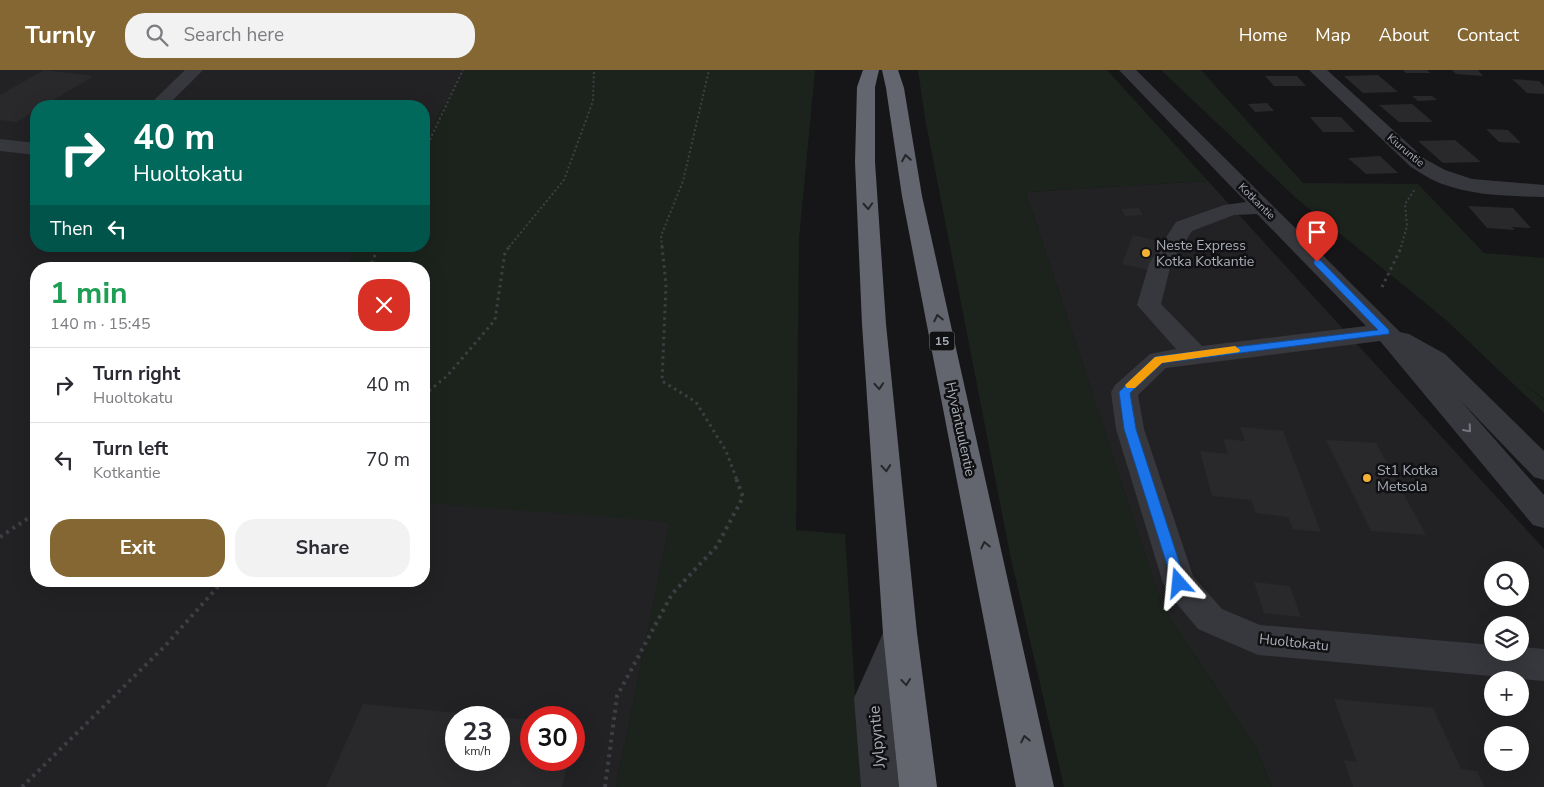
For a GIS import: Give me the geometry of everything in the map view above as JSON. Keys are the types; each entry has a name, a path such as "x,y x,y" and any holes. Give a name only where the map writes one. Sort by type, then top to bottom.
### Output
{"highway":[{"path":"871,70 866,87 866,162 874,324 900,633 918,787"},
{"name":"Hyväntuulentie","path":"890,70 895,88 912,196 1035,787"}],"street":[{"path":"163,100 195,70"},
{"name":"Kotkantie","path":"1127,70 1386,332 1544,516"},
{"name":"Kiuruntie","path":"1317,70 1418,163 1450,180 1504,190 1544,191"},
{"path":"0,145 30,148"},
{"path":"1195,354 1150,305 1160,264 1184,227 1232,209 1262,206"},
{"name":"Kotkantie","path":"1386,332 1436,360 1544,469"},
{"name":"Huoltokatu","path":"1386,332 1195,354 1159,360 1124,392 1130,429 1179,583 1210,619 1258,640 1544,665"},
{"name":"Jylpyntie","path":"880,787 872,698 900,633"}],"path":[{"path":"430,141 463,70"},
{"path":"430,390 447,376 496,320 505,252 564,180 593,101 594,70"},
{"path":"605,787 617,696 672,594 717,546 743,497 726,452 696,402 662,381 666,285 661,236 683,181 709,70"},
{"path":"1381,289 1388,272 1400,252 1407,226 1405,204 1418,184 1432,170"},
{"path":"0,537 30,517"},
{"path":"22,787 165,646 219,587"}],"shaded area":[{"path":"0,70 466,70 430,129 430,100 30,100 30,252 355,252 349,262 30,262 30,587 430,587 430,499 670,522 616,787 0,787"},
{"path":"466,70 815,70 799,239 796,530 845,534 861,787 616,787 670,522 430,503 430,262 349,262 355,252 430,252 430,129"},
{"path":"918,70 1107,70 1208,181 1026,192 1162,606 1255,746 1272,787 1064,787 1010,554 925,118"},
{"path":"1161,70 1201,70 1303,183 1418,184 1484,253 1544,258 1544,399 1518,379 1544,400 1544,413 1445,319 1296,198"},
{"path":"1208,181 1544,549 1544,787 1272,787 1255,746 1162,606 1026,192"}],"building":[{"path":"44,70 94,76 53,100 30,100 30,114 17,122 0,120 0,95"},
{"path":"1403,70 1427,70 1431,73 1406,73"},
{"path":"1452,70 1478,70 1483,76 1456,74"},
{"path":"1378,75 1398,92 1363,93 1344,76"},
{"path":"1265,76 1297,76 1306,86 1274,86"},
{"path":"1512,79 1539,81 1544,86 1544,94 1527,93"},
{"path":"1412,96 1432,96 1437,100 1418,101"},
{"path":"1267,103 1274,111 1255,112 1248,104"},
{"path":"1412,104 1433,122 1399,122 1379,105"},
{"path":"1310,117 1341,117 1355,132 1323,132"},
{"path":"1486,129 1508,130 1521,143 1499,142"},
{"path":"1455,140 1481,162 1443,163 1418,141"},
{"path":"1380,156 1398,173 1366,174 1348,158"},
{"path":"1468,206 1513,208 1531,228 1512,227 1515,230 1487,228"},
{"path":"1139,208 1143,215 1125,216 1121,209"},
{"path":"1133,235 1162,242 1153,271 1122,264"},
{"path":"1240,427 1283,431 1321,532 1293,529 1288,517 1256,513 1251,500 1212,496 1200,451 1228,454 1223,439 1245,441"},
{"path":"1326,440 1376,443 1426,535 1371,531"},
{"path":"1254,582 1290,586 1301,617 1264,613"},
{"path":"1334,699 1433,708 1461,769 1477,771 1485,787 1353,787 1344,760 1357,762"},
{"path":"363,704 445,712 445,771 510,771 510,718 520,719 520,771 566,771 562,787 326,787"}],"slow traffic":[{"path":"1131,385 1159,360 1235,350"}],"place":[{"name":"Neste Express Kotka Kotkantie","path":"1146,253"},
{"name":"St1 Kotka Metsola","path":"1367,478"}],"route":[{"path":"1179,583 1130,429 1124,392 1159,360 1195,354 1386,332 1317,262"}]}
